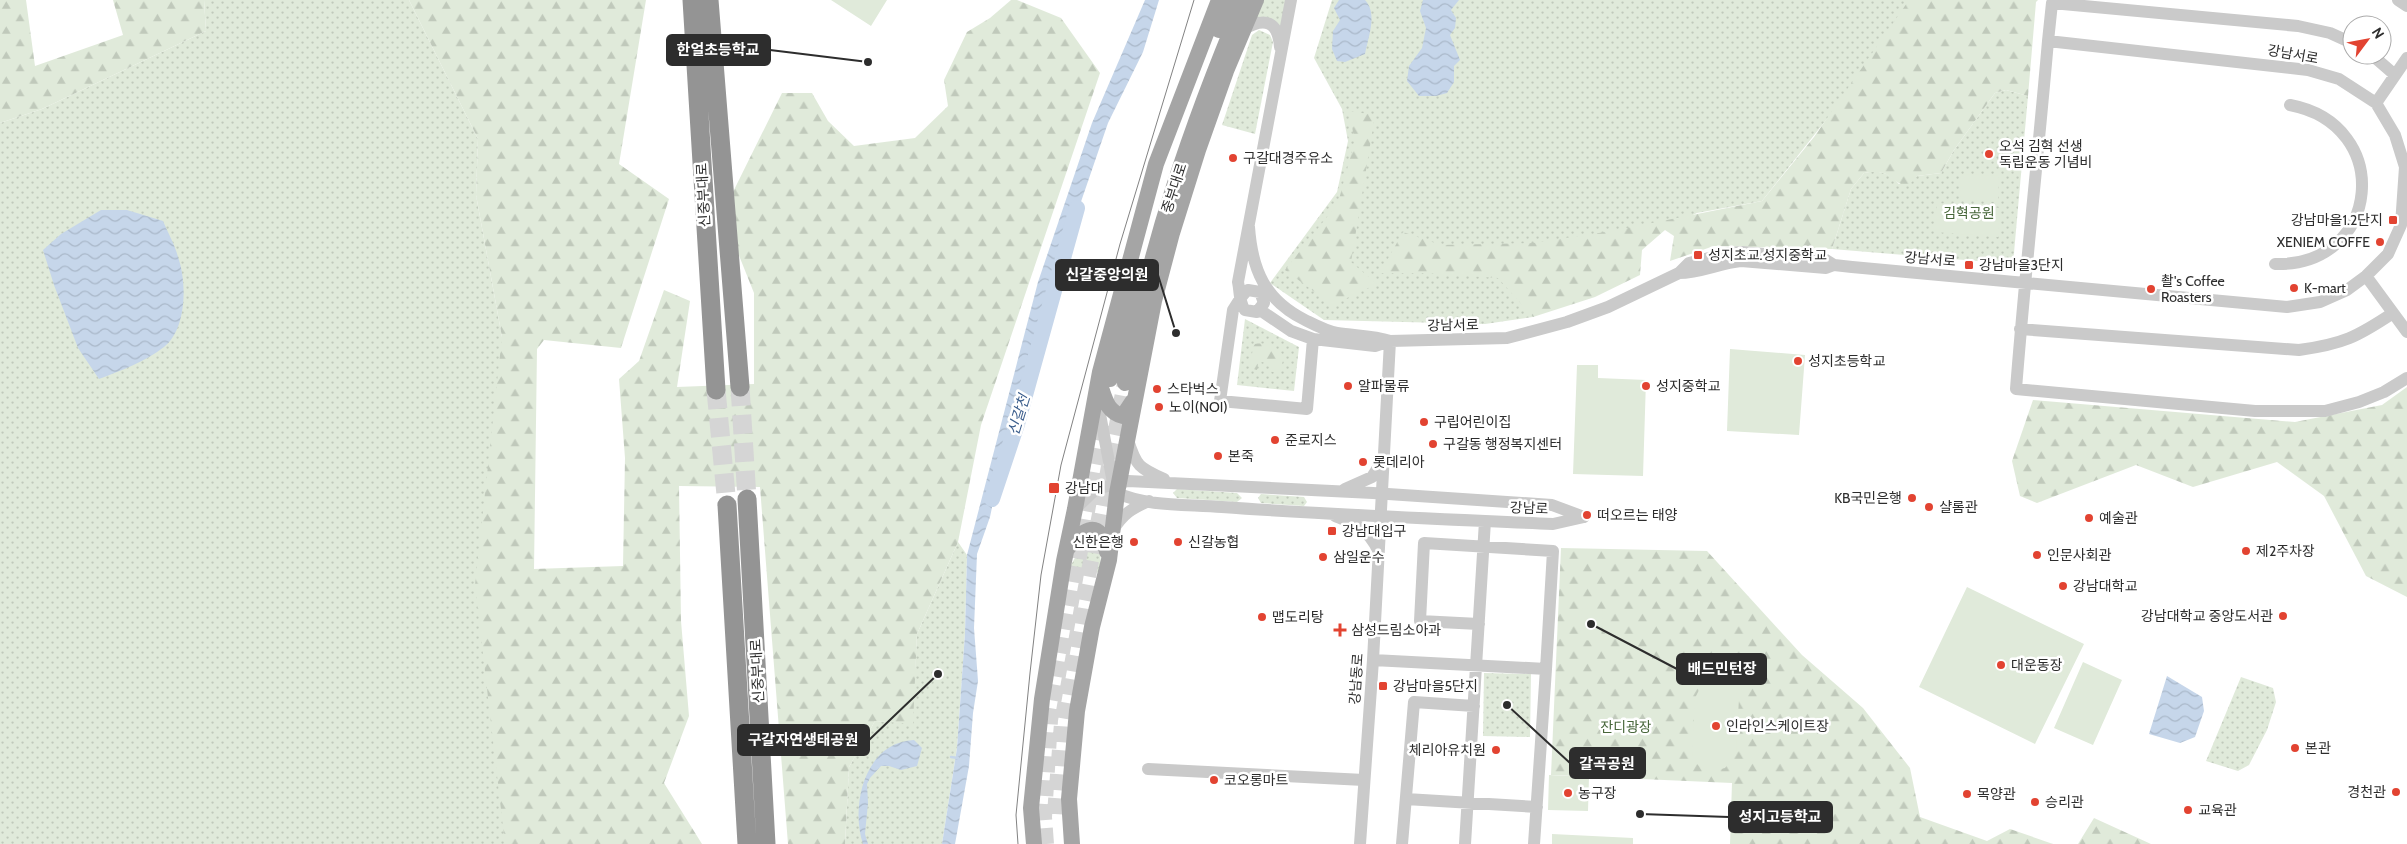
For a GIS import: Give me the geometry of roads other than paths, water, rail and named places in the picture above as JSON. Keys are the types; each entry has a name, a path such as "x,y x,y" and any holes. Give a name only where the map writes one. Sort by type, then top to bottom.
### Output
{"highway":[{"path":"683,0 697,70"},
{"name":"신중부대로","path":"692,0 716,390"},
{"name":"신중부대로","path":"709,0 740,387"},
{"name":"신중부대로","path":"747,499 763,790 768,844"},
{"name":"신중부대로","path":"727,505 747,844"}],"main road":[{"path":"1034,844 1032,808 1042,699 1066,550 1109,380 1156,164 1219,0"},
{"name":"중부대로","path":"1109,380 1139,263 1170,154 1232,0"},
{"name":"중부대로","path":"1109,380 1133,336 1160,230 1193,130 1244,0"},
{"path":"1072,844 1068,799 1077,711 1092,627 1109,560 1117,486 1162,271 1198,150 1226,71 1256,0"},
{"path":"1109,380 1108,407 1114,414 1123,416 1134,400"},
{"path":"1066,550 1082,532 1093,529 1103,538 1109,560"}],"street":[{"path":"1261,301 1253,313 1243,305 1238,282 1250,227 1291,0"},
{"path":"2398,0 2407,6"},
{"path":"2342,38 2330,32 2298,26 2053,2 2024,282 2016,389 2255,411 2325,411 2359,402 2384,392 2407,378"},
{"path":"1244,30 1255,23 1263,22 1270,24 1277,30 1281,55"},
{"name":"강남서로","path":"1390,341 1507,338 1567,322 1608,307 1679,273 1692,273 1730,262 1741,261 1826,268 1834,265 2287,307 2320,302 2347,290 2366,276 2388,254 2401,225 2406,198 2405,167 2395,135 2376,103 2339,79 2308,70 2048,41"},
{"path":"2376,103 2407,58"},
{"path":"2384,65 2395,75"},
{"path":"2275,264 2300,262 2317,257 2333,247 2349,231 2360,209 2363,185 2359,160 2352,144 2342,131 2318,113 2290,105"},
{"path":"1250,227 1251,248 1248,266 1261,301 1291,320 1314,330 1374,336 1390,341"},
{"path":"1251,248 1263,282 1279,304 1315,325 1336,333"},
{"path":"2366,276 2407,332"},
{"path":"1313,339 1307,409 1220,401 1232,321 1240,311 1248,290 1292,331 1313,339 1375,346 1390,341"},
{"path":"2020,329 2299,350 2331,346 2361,334 2393,313"},
{"path":"1381,516 1390,341"},
{"path":"1075,509 1096,489 1117,486 1100,409 1109,380"},
{"path":"1128,438 1134,462 1149,473 1173,484"},
{"path":"1340,491 1372,477 1384,458"},
{"path":"1112,532 1123,515 1130,509 1149,501 1150,482"},
{"name":"강남로","path":"1150,482 1382,493 1552,505 1584,517 1553,524 1326,513 1149,501 1117,486 1150,482"},
{"path":"1326,513 1361,527 1371,536 1378,550"},
{"name":"강남동로","path":"1360,844 1381,516"},
{"path":"1464,844 1485,521"},
{"path":"1479,624 1420,621 1424,543 1553,551 1534,844"},
{"path":"1373,660 1546,669"},
{"path":"1402,844 1414,702 1474,706"},
{"path":"1148,769 1364,780"},
{"path":"1406,799 1537,808"}],"water":[{"path":"1145,0 1159,0 1143,52 1108,123 1037,330 1001,464 990,517 977,554 974,628 978,681 973,713 969,766 955,844 942,844 957,748 965,633 967,555 1038,282 1092,123"},
{"path":"1339,0 1365,0 1369,6 1372,19 1365,54 1345,62 1337,61 1332,49 1333,31 1340,20 1334,8"},
{"path":"1423,0 1459,0 1451,10 1456,18 1455,28 1450,35 1460,60 1454,66 1454,82 1447,93 1436,96 1419,96 1407,81 1409,66 1422,48 1426,28 1420,11"},
{"path":"101,210 127,210 163,221 177,252 184,292 181,317 172,339 157,352 141,361 99,379 78,348 43,250 61,234"},
{"path":"2167,676 2202,697 2204,711 2195,737 2180,743 2149,734"},
{"path":"914,740 922,748 917,766 901,770 889,766 881,766 867,784 868,803 865,834 868,844 863,844 859,828 859,812 865,778 873,764 884,752 897,743"}],"waterway":[{"name":"신갈천","path":"992,499 1017,424 1077,208"},
{"path":"951,757 958,758"}],"tunnel":[{"path":"1055,814 1062,723 1125,383"},
{"path":"740,387 747,499"},
{"path":"716,390 727,505"},
{"path":"1046,844 1044,817 1050,720 1103,421"}],"tram line":[{"path":"1018,844 1016,815 1041,575 1061,465 1120,244 1194,0"}],"place":[{"name":"한얼초등학교","path":"868,62"},
{"name":"오석 김혁 선생 독립운동 기념비","path":"1989,154"},
{"name":"구갈대경주유소","path":"1233,158"},
{"name":"강남마을1.2단지","path":"2393,220"},
{"name":"XENIEM COFFE","path":"2380,242"},
{"name":"성지초교.성지중학교","path":"1698,255"},
{"name":"강남마을3단지","path":"1969,265"},
{"name":"K-mart","path":"2294,288"},
{"name":"촬's Coffee Roasters","path":"2151,289"},
{"name":"신갈중앙의원","path":"1176,333"},
{"name":"성지초등학교","path":"1798,361"},
{"name":"알파물류","path":"1348,386"},
{"name":"성지중학교","path":"1646,386"},
{"name":"스타벅스","path":"1157,389"},
{"name":"노이(NOI)","path":"1159,407"},
{"name":"구립어린이집","path":"1424,422"},
{"name":"준로지스","path":"1275,440"},
{"name":"구갈동 행정복지센터","path":"1433,444"},
{"name":"본죽","path":"1218,456"},
{"name":"롯데리아","path":"1363,462"},
{"name":"강남대","path":"1054,488"},
{"name":"KB국민은행","path":"1912,498"},
{"name":"샬롬관","path":"1929,507"},
{"name":"떠오르는 태양","path":"1587,515"},
{"name":"예술관","path":"2089,518"},
{"name":"강남대입구","path":"1332,531"},
{"name":"신한은행","path":"1134,542"},
{"name":"신갈농협","path":"1178,542"},
{"name":"제2주차장","path":"2246,551"},
{"name":"인문사회관","path":"2037,555"},
{"name":"삼일운수","path":"1323,557"},
{"name":"강남대학교","path":"2063,586"},
{"name":"강남대학교 중앙도서관","path":"2283,616"},
{"name":"맵도리탕","path":"1262,617"},
{"name":"배드민턴장","path":"1591,624"},
{"name":"삼성드림소아과","path":"1340,630"},
{"name":"대운동장","path":"2001,665"},
{"name":"구갈자연생태공원","path":"938,674"},
{"name":"강남마을5단지","path":"1383,686"},
{"name":"갈곡공원","path":"1507,705"},
{"name":"인라인스케이트장","path":"1716,726"},
{"name":"본관","path":"2295,748"},
{"name":"체리아유치원","path":"1496,750"},
{"name":"코오롱마트","path":"1214,780"},
{"name":"경천관","path":"2396,792"},
{"name":"농구장","path":"1568,793"},
{"name":"목양관","path":"1967,794"},
{"name":"승리관","path":"2035,802"},
{"name":"교육관","path":"2188,810"},
{"name":"성지고등학교","path":"1640,814"}],"park label":[{"name":"김혁공원","path":"1969,213"},
{"name":"잔디광장","path":"1626,727"}]}
